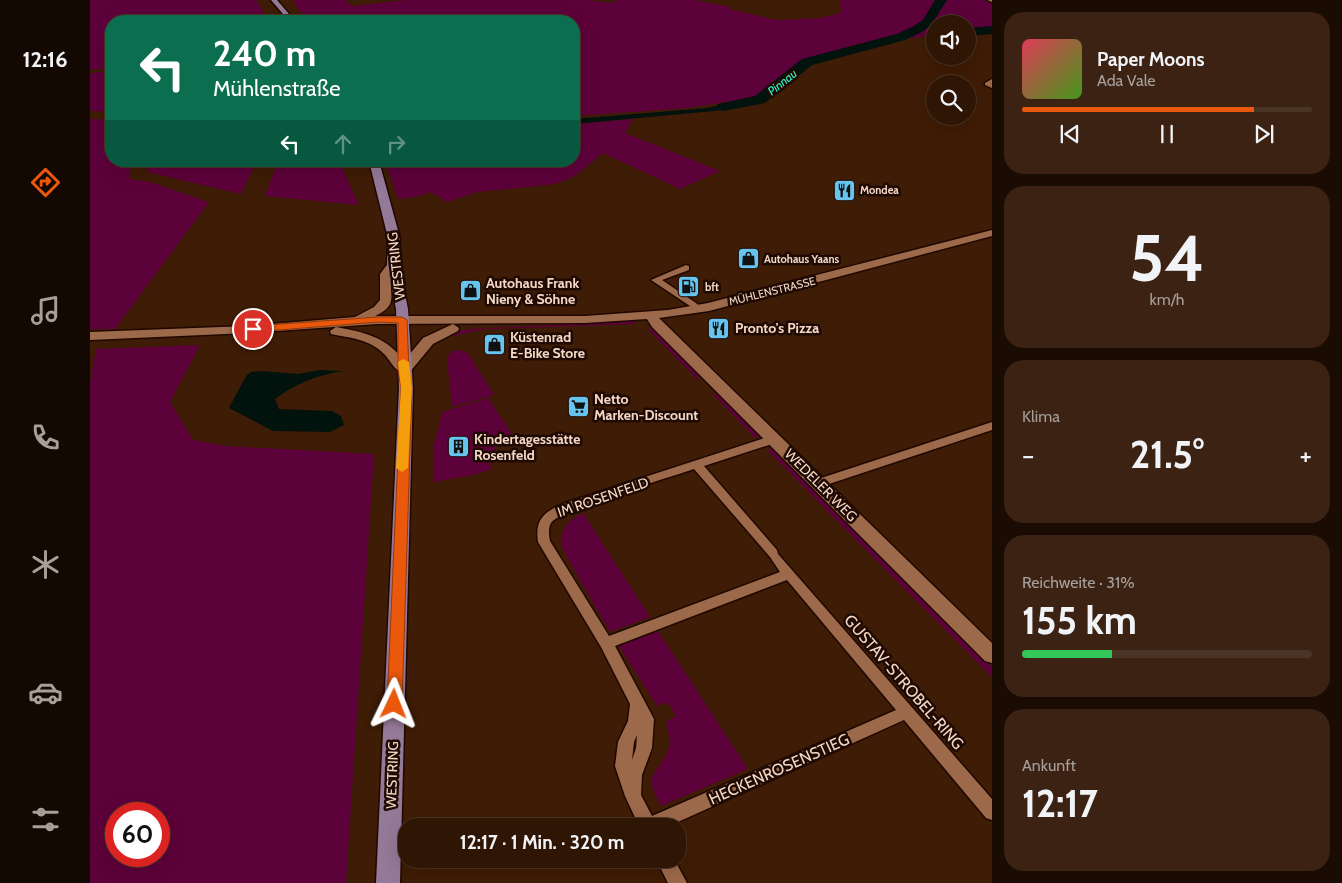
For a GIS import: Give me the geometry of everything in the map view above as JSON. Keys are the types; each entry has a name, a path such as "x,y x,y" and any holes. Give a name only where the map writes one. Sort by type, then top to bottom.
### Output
{"main road":[{"path":"274,0 287,15"},
{"name":"WESTRING","path":"376,167 394,238 394,264 402,325 406,388 388,883"},
{"name":"MÜHLENSTRASSE","path":"90,336 348,322 453,328 548,320 650,316 708,307 992,233"},
{"path":"348,322 366,317 378,310 386,300 386,274 394,264"},
{"name":"WEDELER WEG","path":"650,316 992,655"},
{"name":"MÜHLENSTRASSE","path":"169,333 237,334 336,331 491,318 548,320"},
{"path":"336,331 363,336 381,343 389,349 404,370 428,341 453,328"}],"street":[{"path":"992,81 987,84 992,86"},
{"path":"686,268 655,280 692,305"},
{"path":"819,483 992,426"},
{"name":"IM ROSENFELD","path":"645,818 633,796 623,766 626,742 636,721 638,702 606,643 544,542 541,530 546,519 557,511 572,505 774,439"},
{"name":"GUSTAV-STROBEL-RING","path":"697,465 992,812"},
{"path":"606,643 789,574"},
{"name":"HECKENROSENSTIEG","path":"667,818 907,712"},
{"path":"670,868 678,883"}],"shaded area":[{"path":"90,0 256,0 265,15 105,15 105,69 90,69"},
{"path":"293,0 345,0 352,6 407,0 588,0 610,3 619,0 694,0 731,7 729,9 776,20 820,18 841,13 840,0 982,0 992,3 992,30 976,31 976,15 926,15 926,36 901,37 924,24 898,34 810,59 780,77 752,98 687,108 580,116 580,15 304,15 297,8"},
{"path":"105,72 105,112 90,111 90,73"},
{"path":"752,98 763,102 714,111 580,123 580,119 707,108"},
{"path":"90,119 105,120 105,167 130,167 129,179 150,182 209,202 115,329 90,329"},
{"path":"633,119 625,133 720,171 680,189 603,153 575,176 555,184 478,192 447,202 431,192 415,197 398,199 387,167 580,167 580,123"},
{"path":"148,167 254,167 241,194 147,172"},
{"path":"276,167 342,167 359,205 265,196"},
{"path":"634,321 635,324 486,329 438,339 454,332 471,329"},
{"path":"652,326 699,373 698,380 649,330"},
{"path":"200,345 170,402 193,440 225,446 374,454 346,883 90,883 90,383 96,349"},
{"path":"456,350 465,351 469,355 494,395 452,407 447,359 450,353"},
{"path":"320,370 342,371 307,381 275,399 279,409 332,411 341,416 344,425 330,432 273,431 229,408 246,376 251,372 298,374"},
{"path":"712,393 723,396 757,430 758,435 756,439"},
{"path":"488,398 516,440 494,447 502,459 489,464 492,469 473,475 434,482 433,448 442,412"},
{"path":"771,449 779,453 992,667 992,677 767,450"},
{"path":"583,513 650,617 610,632 564,552 562,545 562,533 565,528 572,520"},
{"path":"658,631 748,769 661,806 653,790 651,778 668,752 669,740 666,721 676,716 667,702 657,706 619,646"}],"waterway":[{"name":"Pinnau","path":"723,107 760,100 807,62 901,37 918,29 927,22 941,0"},
{"path":"976,31 992,30"}],"slow traffic":[{"path":"402,468 406,388 403,362"}],"place":[{"name":"Mondea","path":"844,190"},
{"name":"Autohaus Yaans","path":"748,259"},
{"name":"bft","path":"689,287"},
{"name":"Autohaus Frank Nieny & Söhne","path":"470,291"},
{"name":"Pronto's Pizza","path":"719,328"},
{"name":"Küstenrad E-Bike Store","path":"494,345"},
{"name":"Netto Marken-Discount","path":"578,407"},
{"name":"Kindertagesstätte Rosenfeld","path":"458,447"}],"route":[{"path":"253,329 402,320 406,388 394,704"}]}
